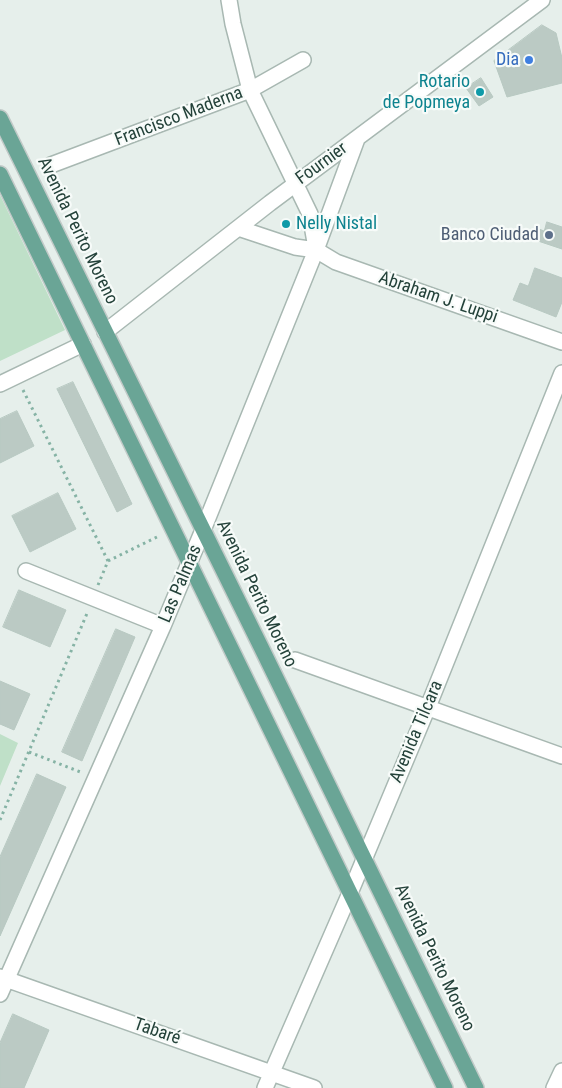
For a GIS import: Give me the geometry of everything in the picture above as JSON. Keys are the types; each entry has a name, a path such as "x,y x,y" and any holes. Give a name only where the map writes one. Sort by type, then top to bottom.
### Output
{"main road":[{"name":"Avenida Perito Moreno","path":"0,118 476,1088"},
{"path":"0,174 445,1088"}],"street":[{"path":"229,0 233,24 250,90 310,214 316,250"},
{"name":"Fournier","path":"105,332 295,184 542,0"},
{"name":"Francisco Maderna","path":"51,165 250,90 303,60"},
{"name":"Las Palmas","path":"0,994 3,978 95,778 190,562 316,250 357,139"},
{"name":"Abraham J. Luppi","path":"238,228 295,247 316,250 336,262 562,342"},
{"path":"0,384 83,344"},
{"name":"Avenida Tilcara","path":"265,1088 428,707 562,373"},
{"path":"26,571 163,626"},
{"path":"295,660 562,756"},
{"name":"Tabaré","path":"3,978 314,1088"},
{"path":"554,1088 562,1071"}],"path":[{"path":"108,561 174,528"},
{"path":"29,752 95,778"}],"green space":[{"path":"0,195 65,330 0,361"},
{"path":"0,734 18,743 0,786"}],"building":[{"name":"Dia","path":"542,25 556,33 562,58 562,83 507,97 494,61"},
{"name":"Rotario de Popmeya","path":"481,78 493,97 479,106 466,88"},
{"name":"Banco Ciudad","path":"547,222 562,227 562,249 535,240 539,229 544,231"},
{"path":"535,268 562,278 562,302 556,317 513,300 520,283 528,286"},
{"path":"73,382 132,504 117,512 57,389"},
{"path":"17,411 34,446 0,463 0,419"},
{"path":"58,493 76,529 30,552 12,516"},
{"path":"19,590 66,610 50,647 3,627"},
{"path":"116,629 135,637 82,761 62,752"},
{"path":"0,681 30,694 14,730 0,724"},
{"path":"37,774 66,787 0,936 0,857"},
{"path":"13,1014 49,1030 24,1088 0,1088 0,1043"}],"place":[{"name":"Dia","path":"529,60"},
{"name":"Rotario de Popmeya","path":"480,92"},
{"name":"Nelly Nistal","path":"286,224"},
{"name":"Banco Ciudad","path":"549,235"}]}
